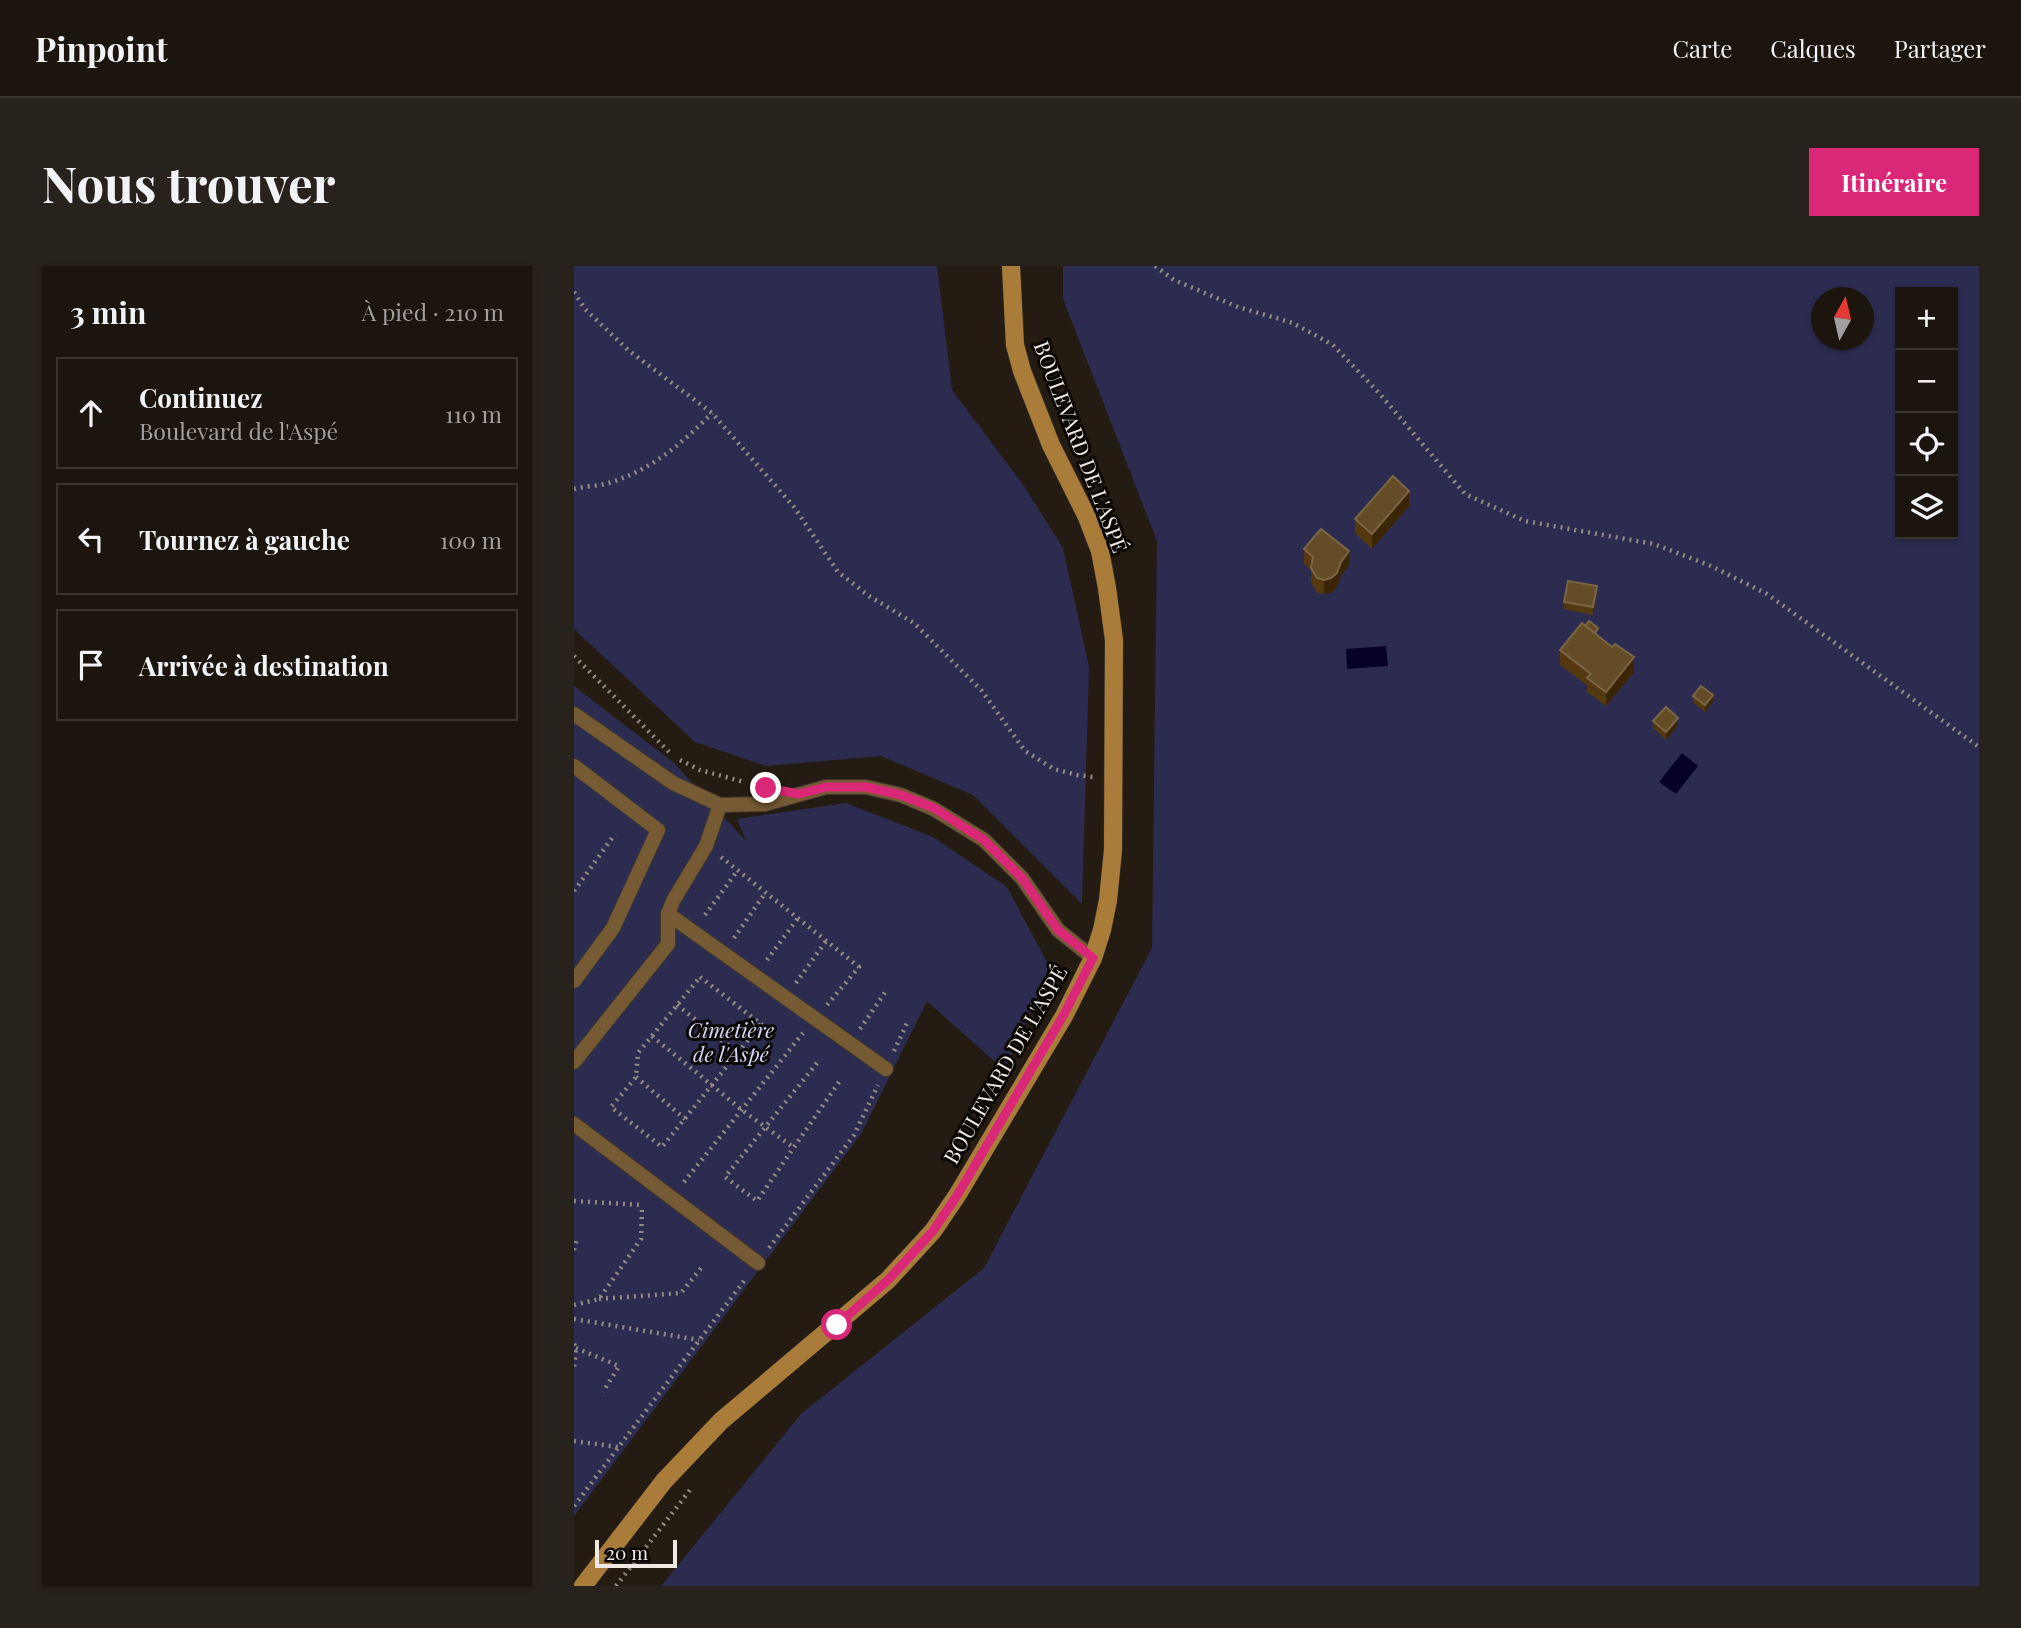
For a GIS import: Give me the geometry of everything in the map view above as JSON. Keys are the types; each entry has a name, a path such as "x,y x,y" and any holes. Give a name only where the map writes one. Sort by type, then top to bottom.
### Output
{"main road":[{"name":"BOULEVARD DE L'ASPÉ","path":"583,1586 664,1481 721,1421 888,1280 933,1231 958,1194 1063,1016 1093,958 1108,900 1113,850 1114,640 1100,551 1087,517 1051,445 1021,371 1015,345 1011,266"}],"lane":[{"path":"574,714 673,783 720,805 765,804 826,787 866,787 934,808 984,840 1022,878 1058,930 1093,958"},
{"path":"574,766 658,830 613,928 574,981"},
{"path":"574,1062 668,944 668,914 706,846 720,805"},
{"path":"668,914 886,1069"},
{"path":"574,1124 758,1263"}],"path":[{"path":"1156,266 1174,280 1238,307 1293,323 1333,345 1379,393 1465,494 1525,521 1654,544 1711,566 1767,594 1979,747"},
{"path":"574,292 585,309 628,350 712,414 794,508 838,572 869,596 914,623 982,691 1025,751 1054,768 1077,775 1113,780"},
{"path":"574,488 610,482 650,466 681,444 712,414"},
{"path":"574,656 673,756 700,770 753,784"},
{"path":"574,891 615,834"},
{"path":"693,932 738,870"},
{"path":"724,954 766,892"},
{"path":"755,976 798,918"},
{"path":"786,998 826,941"},
{"path":"700,977 761,1024 662,1147 611,1107 636,1077 638,1053 652,1036 700,977"},
{"path":"850,1044 886,991"},
{"path":"677,1004 738,1053"},
{"path":"652,1036 712,1086 794,1148"},
{"path":"817,1063 725,1177 757,1201 841,1079"},
{"path":"636,1077 685,1119"},
{"path":"599,1299 641,1239 642,1206 657,1187"},
{"path":"574,1201 642,1206"},
{"path":"574,1250 578,1238"},
{"path":"574,1306 599,1299 681,1293 702,1267"},
{"path":"574,1319 699,1340"},
{"path":"574,1367 575,1346 619,1366 603,1392"},
{"path":"574,1440 618,1447"},
{"path":"615,1586 691,1488"}],"green space":[{"path":"574,266 937,266 952,390 1022,483 1063,548 1089,667 1082,904 973,795 881,756 766,766 695,742 574,629"},
{"path":"1063,266 1979,266 1979,1586 661,1586 801,1414 984,1268 1152,948 1157,541 1063,299"},
{"name":"Cimetière de l'Aspé","path":"574,686 674,763 746,841 737,819 846,803 933,837 1007,887 1051,970 1004,1070 927,1001 861,1134 574,1516"}],"shaded area":[{"path":"1386,646 1388,666 1347,669 1346,649"},
{"path":"1682,753 1698,766 1676,794 1659,782"}],"building":[{"path":"1393,476 1409,491 1372,534 1355,519"},
{"path":"1321,529 1349,551 1337,573 1324,580 1317,578 1311,568 1313,557 1304,549"},
{"path":"1568,581 1597,586 1593,607 1564,602"},
{"path":"1589,621 1598,628 1595,633 1585,626"},
{"path":"1582,623 1612,647 1615,644 1634,657 1606,692 1587,678 1591,674 1560,650"},
{"path":"1701,686 1713,695 1705,705 1693,696"},
{"path":"1666,707 1678,718 1666,732 1653,721"}],"route":[{"path":"766,788 799,794 826,787 866,787 901,795 934,808 984,840 1022,878 1058,930 1093,958 1063,1016 958,1194 933,1231 888,1280 837,1325"}]}
